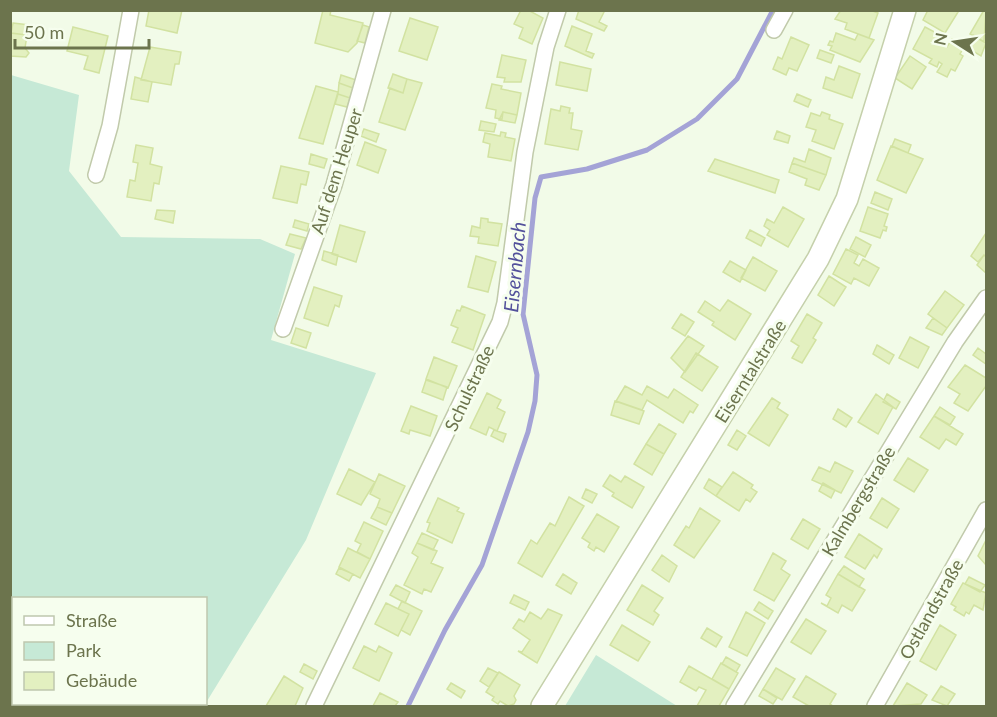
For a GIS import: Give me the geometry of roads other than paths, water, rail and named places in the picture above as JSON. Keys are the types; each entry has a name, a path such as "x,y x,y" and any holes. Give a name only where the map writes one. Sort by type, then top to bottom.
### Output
{"main road":[{"name":"Eiserntalstraße","path":"542,706 818,259 847,199 905,10"}],"street":[{"path":"96,175 110,126 131,10"},
{"name":"Auf dem Heuper","path":"283,329 334,185 383,10"},
{"name":"Schulstraße","path":"314,706 500,322 505,303 525,152 546,47 558,10"},
{"path":"774,30 785,10"},
{"name":"Kalmbergstraße","path":"734,706 943,361 987,298"},
{"name":"Ostlandstraße","path":"875,706 987,510"}],"waterway":[{"name":"Eisernbach","path":"408,706 445,630 482,565 528,432 535,401 537,375 523,314 535,198 541,177 587,169 647,150 697,119 737,79 773,10"}]}
